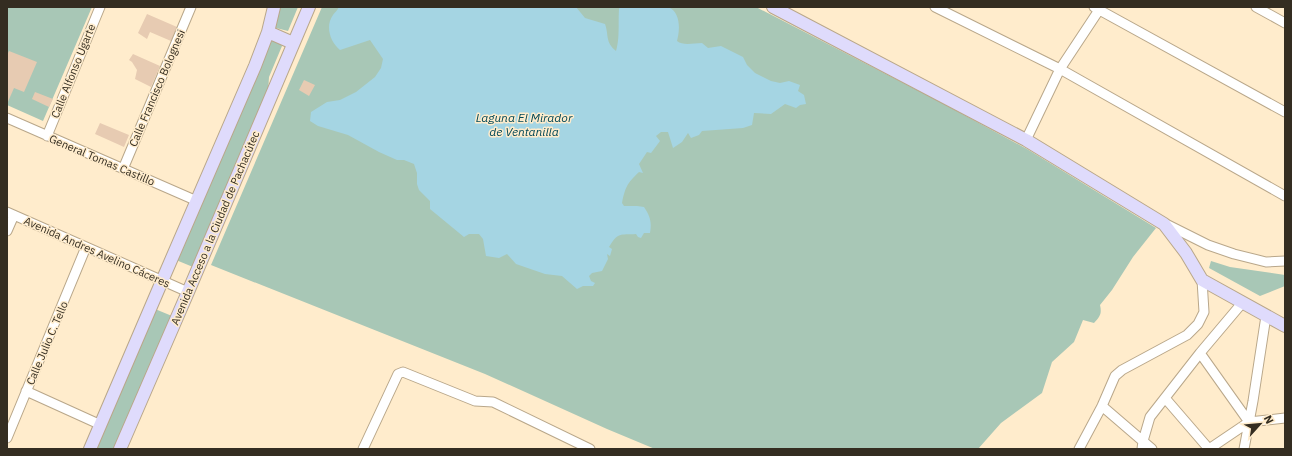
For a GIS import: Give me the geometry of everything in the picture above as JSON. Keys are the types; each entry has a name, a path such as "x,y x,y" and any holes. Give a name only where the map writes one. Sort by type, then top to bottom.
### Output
{"main road":[{"path":"90,449 255,66 268,32 274,7"},
{"name":"Avenida Acceso a la Ciudad de Pachacútec","path":"120,449 309,7"},
{"path":"773,7 792,11 1026,140 1164,224 1186,253 1202,280 1285,326"},
{"path":"268,32 293,42"}],"street":[{"name":"Calle Alfonso Ugarte","path":"47,136 100,7"},
{"name":"Calle Francisco Bolognesi","path":"123,169 191,7"},
{"path":"935,7 1060,69 1285,196"},
{"path":"1256,7 1285,23"},
{"path":"1026,140 1060,69 1098,8 1285,112"},
{"name":"General Tomas Castillo","path":"7,118 197,201"},
{"path":"7,230 10,213"},
{"name":"Avenida Andres Avelino Cáceres","path":"10,213 188,292"},
{"path":"1164,224 1208,245 1234,254 1266,262 1285,261"},
{"name":"Calle Julio C. Tello","path":"7,438 86,247"},
{"path":"1079,449 1102,406 1115,376 1122,370 1187,336 1198,324 1204,312 1202,280"},
{"path":"1143,445 1150,417 1200,353 1243,302"},
{"path":"1244,449 1266,316"},
{"path":"1200,353 1249,422"},
{"path":"363,449 398,374 403,372 475,401 493,402 590,449"},
{"path":"26,391 101,425"},
{"path":"1165,398 1209,449 1249,422 1285,418"},
{"path":"1102,406 1143,445 1152,449"}],"green space":[{"path":"7,7 92,7 43,121 7,105"},
{"path":"279,7 298,7 288,31 276,28 275,26"},
{"path":"322,7 756,7 942,103 1027,149 1156,228 1133,257 1112,290 1100,305 1101,313 1098,318 1094,323 1083,320 1074,342 1052,362 1042,393 1001,423 978,449 655,449 485,374 211,265"},
{"path":"274,40 281,43 282,46 269,77 268,92 193,267 176,260 270,42"},
{"path":"1211,261 1230,267 1285,275 1285,286 1260,296 1209,268"},
{"path":"155,309 172,316 115,449 95,449"}],"water":[{"name":"Laguna El Mirador de Ventanilla","path":"664,6 672,9 677,17 679,32 677,41 679,43 702,43 708,48 721,46 743,57 747,65 755,73 771,81 780,83 789,81 800,85 798,91 804,95 806,104 800,105 796,108 785,104 771,114 754,113 752,125 743,128 702,131 699,135 691,138 688,133 682,142 673,148 668,132 661,132 656,136 660,141 651,153 647,152 639,164 643,173 639,172 629,183 622,203 624,206 644,207 650,219 650,233 644,233 641,238 636,234 620,235 617,237 609,247 612,249 610,256 607,254 608,259 602,271 592,273 589,276 591,281 595,283 593,286 583,286 577,289 562,276 545,274 516,264 507,254 499,258 486,256 483,239 479,234 469,234 464,237 430,209 430,201 419,190 417,184 417,173 414,164 404,160 397,160 348,135 318,126 310,121 311,112 327,102 340,100 356,92 375,77 381,68 383,59 370,40 340,50 336,47 331,38 329,24 339,7 576,7 585,18 605,24 610,45 616,51 620,7"}],"building":[{"path":"147,14 177,27 171,41 150,32 147,39 138,33"},
{"path":"9,51 37,62 24,92 14,88 7,104 7,55"},
{"path":"133,54 160,66 151,87 135,79 137,70 129,60"},
{"path":"304,80 315,85 309,96 299,90"},
{"path":"35,92 53,99 49,107 32,99"},
{"path":"100,123 129,135 124,147 95,134"}]}
